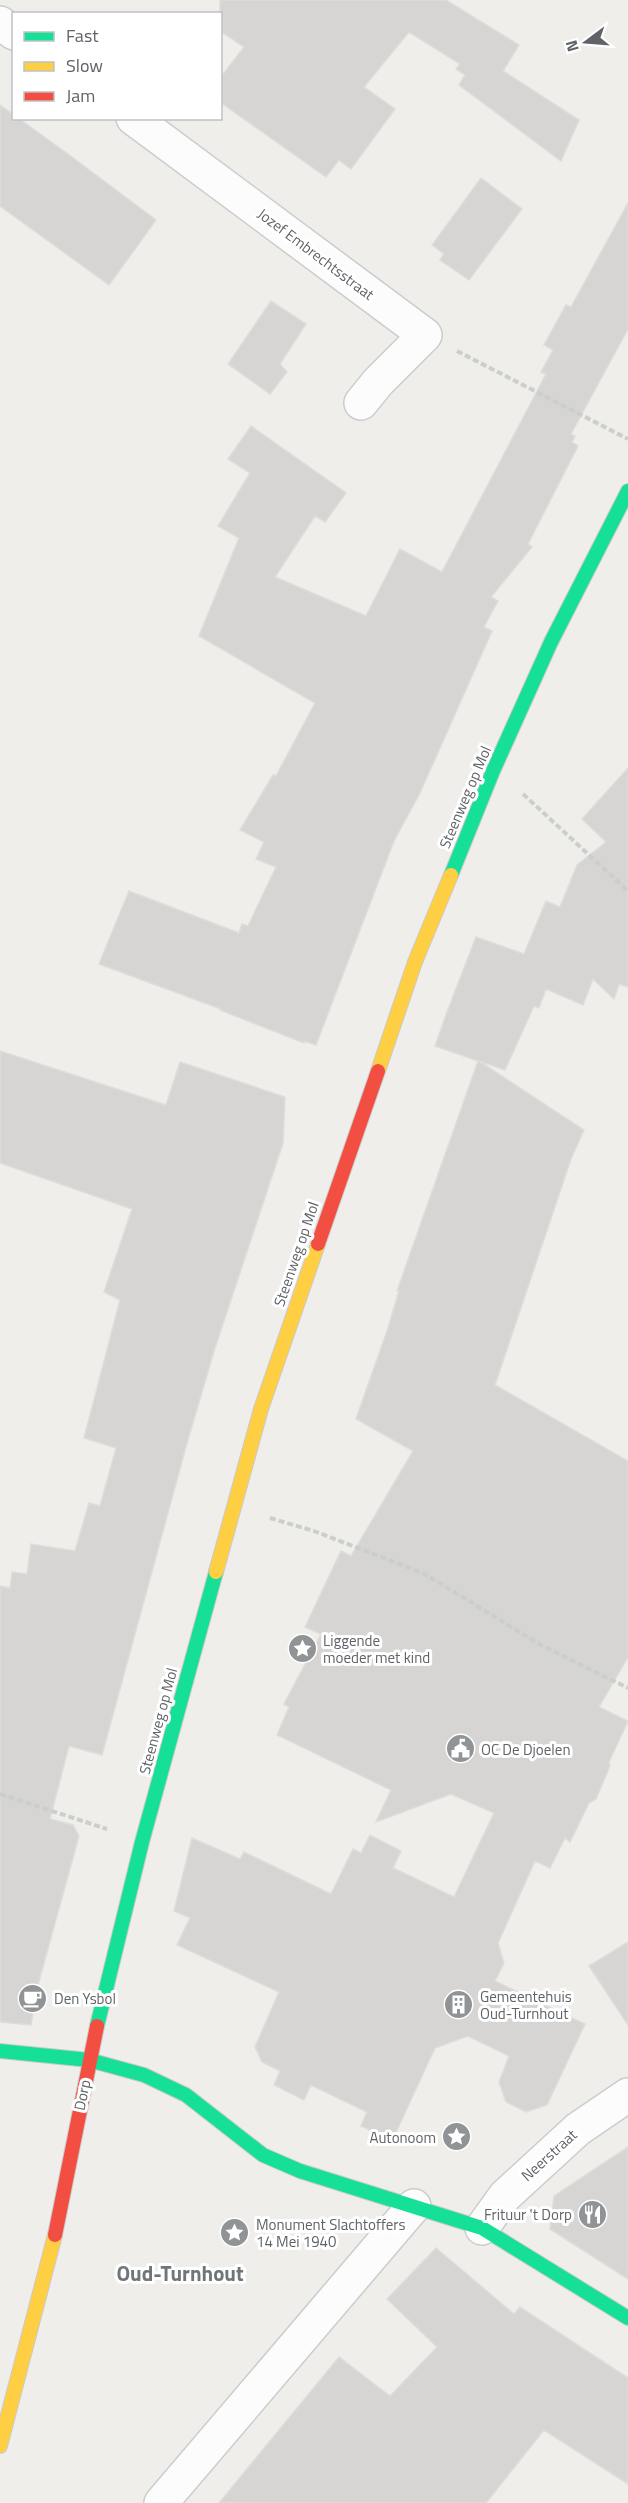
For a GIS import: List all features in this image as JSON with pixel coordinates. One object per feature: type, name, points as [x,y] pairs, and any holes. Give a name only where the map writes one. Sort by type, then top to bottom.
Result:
[{"type":"main road","name":"Steenweg op Mol","points":[[89,2060],[142,1842],[233,1508],[261,1409],[335,1190],[415,962],[493,771],[551,642],[628,491]]},
{"type":"main road","points":[[0,2051],[89,2060]]},
{"type":"main road","name":"Dorp","points":[[0,2446],[55,2236],[89,2060],[144,2075],[186,2095],[263,2155],[300,2170],[482,2228],[628,2318]]},
{"type":"street","name":"Jozef Embrechtsstraat","points":[[136,120],[425,334]]},
{"type":"street","points":[[362,403],[378,382],[425,334]]},
{"type":"street","name":"Neerstraat","points":[[482,2228],[505,2196],[561,2144],[578,2129],[628,2095]]},
{"type":"street","points":[[161,2503],[414,2206]]},
{"type":"path","points":[[425,334],[628,439]]},
{"type":"path","points":[[493,771],[514,786],[628,891]]},
{"type":"path","points":[[233,1508],[314,1531],[424,1574],[539,1644],[628,1688]]},
{"type":"path","points":[[0,1794],[142,1842]]},
{"type":"building","points":[[220,0],[446,0],[519,45],[503,71],[579,120],[561,161],[459,85],[465,75],[456,69],[460,64],[409,32],[364,87],[395,109],[351,169],[339,160],[326,177],[222,103],[222,75],[244,47],[222,32],[222,12],[220,12]]},
{"type":"building","points":[[0,105],[12,114],[12,120],[21,120],[156,220],[109,285],[0,206]]},
{"type":"building","points":[[481,178],[522,209],[469,280],[440,260],[444,254],[432,245]]},
{"type":"building","points":[[628,203],[628,329],[571,434],[575,436],[572,442],[578,446],[528,544],[532,547],[491,597],[498,601],[484,627],[492,631],[420,793],[394,841],[316,1045],[304,1041],[304,1043],[221,1009],[99,964],[129,891],[239,933],[242,924],[248,926],[276,867],[256,859],[264,842],[240,830],[273,775],[276,776],[315,703],[199,636],[239,538],[218,526],[250,473],[228,459],[251,426],[346,493],[325,522],[315,516],[275,577],[366,616],[400,549],[442,572],[546,374],[541,372],[553,350],[544,345],[566,305],[571,307]]},
{"type":"building","points":[[271,301],[306,324],[280,364],[287,372],[270,394],[228,364]]},
{"type":"building","points":[[628,768],[628,987],[619,984],[614,999],[593,979],[583,1005],[546,989],[539,1008],[534,1006],[505,1070],[479,1061],[584,1130],[571,1159],[495,1385],[628,1461],[628,1657],[599,1707],[628,1721],[609,1762],[610,1766],[596,1799],[589,1803],[570,1842],[565,1838],[550,1868],[535,1861],[498,1943],[504,1963],[495,1981],[585,2024],[547,2105],[526,2112],[506,2102],[499,2082],[509,2056],[468,2036],[435,2048],[392,2141],[361,2126],[367,2112],[311,2085],[304,2100],[274,2085],[280,2071],[262,2062],[255,2047],[279,1992],[177,1945],[190,1918],[174,1911],[192,1838],[240,1859],[244,1852],[331,1894],[353,1849],[361,1853],[370,1835],[401,1851],[393,1868],[454,1897],[494,1813],[451,1794],[376,1822],[391,1790],[277,1735],[289,1707],[284,1704],[321,1634],[305,1627],[341,1551],[351,1556],[413,1451],[356,1419],[388,1328],[399,1291],[397,1291],[478,1061],[435,1046],[447,1012],[476,937],[524,954],[546,901],[560,907],[577,865],[606,842],[582,819]]},
{"type":"building","points":[[0,1051],[166,1105],[180,1062],[285,1097],[283,1143],[215,1348],[102,1755],[69,1746],[50,1819],[73,1825],[79,1836],[38,1985],[31,2025],[0,2022],[0,1586],[10,1588],[12,1572],[27,1574],[31,1544],[75,1551],[89,1503],[100,1506],[116,1448],[84,1438],[120,1300],[104,1292],[132,1209],[0,1163]]},
{"type":"building","points":[[628,1942],[628,2025],[589,1966]]},
{"type":"building","points":[[628,2147],[628,2279],[550,2229],[554,2196]]},
{"type":"building","points":[[436,2248],[514,2314],[520,2307],[628,2378],[628,2484],[544,2430],[486,2503],[219,2503],[339,2357],[390,2396],[437,2347],[387,2299]]},
{"type":"traffic: fast","points":[[451,875],[493,771],[551,642],[628,491]]},
{"type":"traffic: fast","points":[[97,2026],[142,1842],[216,1572]]},
{"type":"traffic: fast","points":[[0,2051],[89,2060],[144,2075],[186,2095],[263,2155],[300,2171],[482,2228],[628,2318]]},
{"type":"traffic: slow","points":[[378,1071],[415,962],[451,875]]},
{"type":"traffic: slow","points":[[216,1572],[261,1409],[318,1244]]},
{"type":"traffic: slow","points":[[0,2446],[55,2235]]},
{"type":"traffic: jam","points":[[318,1244],[378,1071]]},
{"type":"traffic: jam","points":[[55,2235],[97,2026]]},
{"type":"place","name":"Liggende moeder met kind","points":[[302,1649]]},
{"type":"place","name":"OC De Djoelen","points":[[460,1749]]},
{"type":"place","name":"Den Ysbol","points":[[33,1998]]},
{"type":"place","name":"Gemeentehuis Oud-Turnhout","points":[[459,2005]]},
{"type":"place","name":"Autonoom","points":[[457,2137]]},
{"type":"place","name":"Frituur 't Dorp","points":[[593,2214]]},
{"type":"place","name":"Monument Slachtoffers 14 Mei 1940","points":[[235,2233]]},
{"type":"district","name":"Oud-Turnhout","points":[[180,2273]]}]
